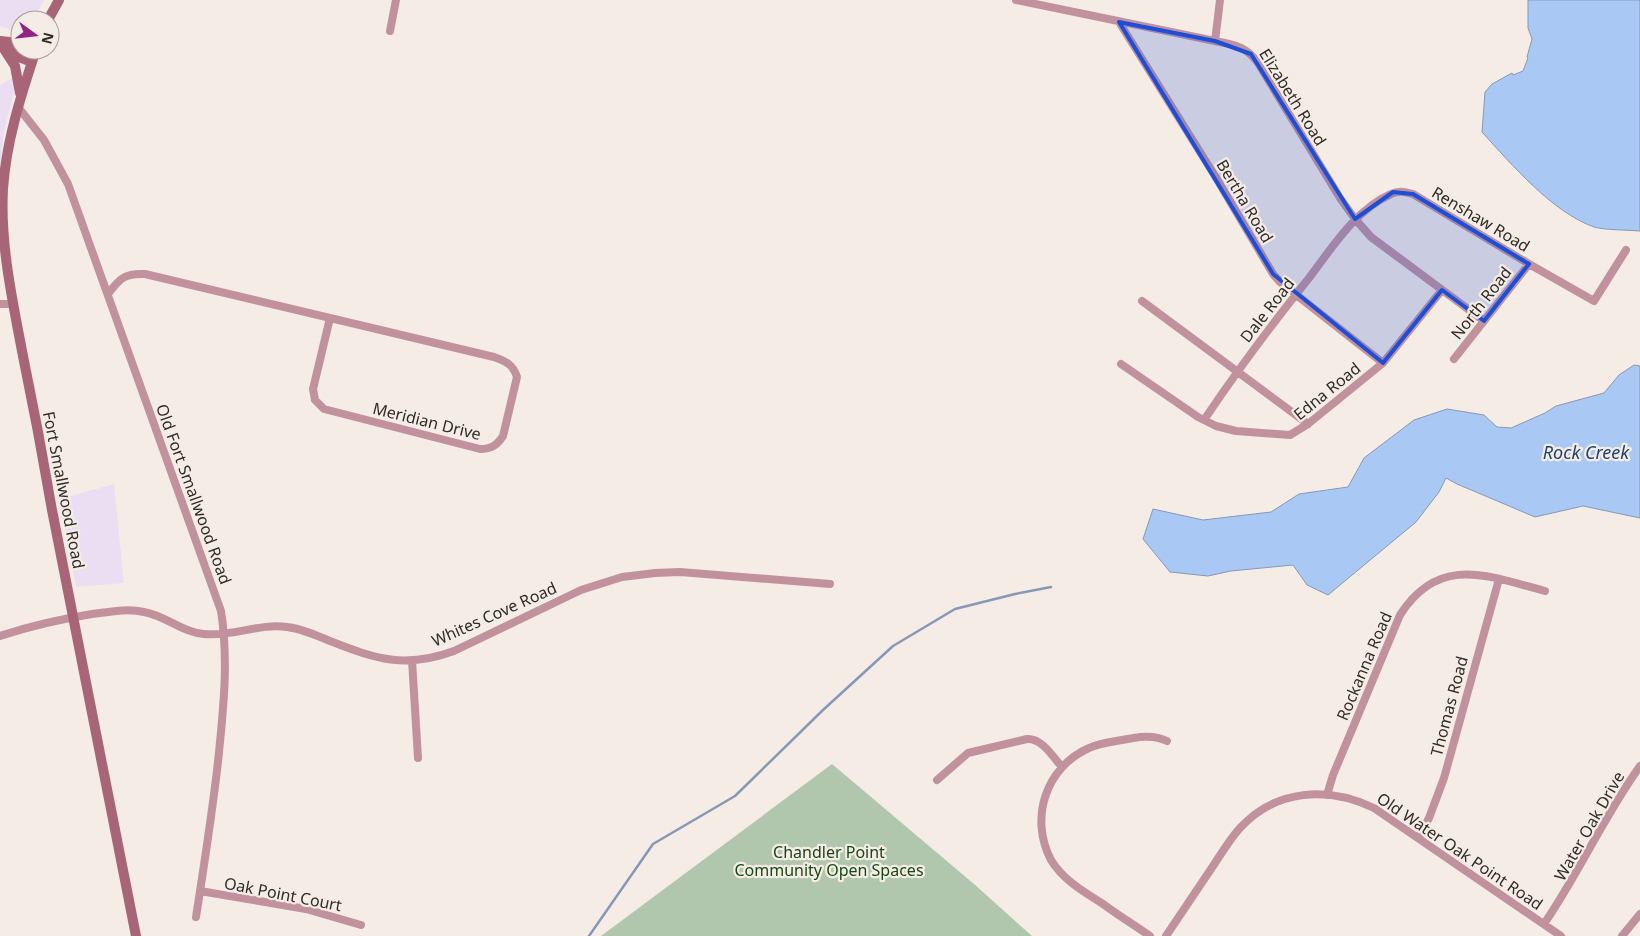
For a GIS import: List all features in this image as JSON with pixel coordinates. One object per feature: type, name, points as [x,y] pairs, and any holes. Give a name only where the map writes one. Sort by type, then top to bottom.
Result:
[{"type":"main road","points":[[1,44],[20,57],[32,62]]},
{"type":"main road","points":[[1,44],[15,66],[19,102]]},
{"type":"main road","name":"Fort Smallwood Road","points":[[32,62],[19,102],[6,165],[3,191],[4,238],[13,304],[136,936]]},
{"type":"street","points":[[390,31],[396,0]]},
{"type":"street","name":"Elizabeth Road","points":[[1016,0],[1215,41],[1245,49],[1251,54],[1355,219],[1371,236],[1484,321]]},
{"type":"street","points":[[1215,41],[1220,0]]},
{"type":"street","name":"Bertha Road","points":[[1119,22],[1215,176],[1273,274],[1383,363]]},
{"type":"street","name":"Old Fort Smallwood Road","points":[[19,102],[44,140],[68,184],[221,611],[225,634],[226,669],[223,717],[196,917]]},
{"type":"street","name":"Renshaw Road","points":[[1355,219],[1393,192],[1400,191],[1413,194],[1594,301],[1626,250]]},
{"type":"street","name":"Dale Road","points":[[1204,420],[1237,371],[1355,219]]},
{"type":"street","name":"North Road","points":[[1454,359],[1529,264]]},
{"type":"street","name":"Meridian Drive","points":[[108,294],[123,277],[133,273],[145,274],[494,357],[509,363],[515,369],[517,377],[503,436],[499,443],[487,449],[480,449],[324,409],[315,400],[313,389],[330,318]]},
{"type":"street","name":"Edna Road","points":[[1122,364],[1204,420],[1228,430],[1283,436],[1297,432],[1308,424],[1383,363],[1442,290]]},
{"type":"street","points":[[1142,301],[1308,424]]},
{"type":"street","points":[[0,304],[13,304]]},
{"type":"street","name":"Whites Cove Road","points":[[0,636],[25,628],[73,618],[114,611],[135,610],[154,614],[195,633],[213,635],[273,627],[287,627],[308,632],[366,655],[391,660],[412,660],[440,656],[454,651],[570,595],[594,585],[622,577],[680,572],[830,584]]},
{"type":"street","name":"Rockanna Road","points":[[1327,795],[1333,775],[1400,615],[1420,590],[1435,580],[1453,575],[1473,574],[1545,591]]},
{"type":"street","name":"Thomas Road","points":[[1418,838],[1429,818],[1444,778],[1499,579]]},
{"type":"street","points":[[412,660],[418,758]]},
{"type":"street","points":[[1150,936],[1077,888],[1059,871],[1052,861],[1043,839],[1041,812],[1049,786],[1062,766],[1081,752],[1099,744],[1147,736],[1167,741]]},
{"type":"street","points":[[937,780],[968,753],[1027,739],[1040,743],[1062,766]]},
{"type":"street","name":"Water Oak Drive","points":[[1544,924],[1574,878],[1611,808],[1640,766]]},
{"type":"street","name":"Old Water Oak Point Road","points":[[1166,936],[1232,838],[1251,818],[1272,805],[1294,796],[1327,795],[1354,800],[1374,808],[1562,936]]},
{"type":"street","name":"Oak Point Court","points":[[200,892],[306,909],[361,925]]},
{"type":"street","points":[[1622,936],[1640,914]]},
{"type":"highlighted area","points":[[1119,22],[1215,41],[1251,54],[1355,219],[1393,192],[1413,194],[1529,264],[1484,321],[1442,290],[1383,363],[1273,274]]},
{"type":"shaded area","points":[[0,0],[44,0],[39,10],[10,10],[10,30],[0,26]]},
{"type":"shaded area","points":[[14,77],[15,88],[4,132],[0,166],[0,85]]},
{"type":"shaded area","points":[[114,484],[124,583],[76,587],[60,499]]},
{"type":"green space","name":"Chandler Point Community Open Spaces","points":[[832,764],[974,884],[1032,936],[601,936]]},
{"type":"water","points":[[1528,0],[1640,0],[1640,231],[1594,227],[1578,220],[1548,199],[1506,159],[1482,132],[1485,92],[1492,84],[1512,73],[1513,75],[1523,71],[1528,58],[1532,39],[1528,28]]},
{"type":"water","name":"Rock Creek","points":[[1634,365],[1640,366],[1640,518],[1583,506],[1535,517],[1446,478],[1439,492],[1416,522],[1328,595],[1307,585],[1293,565],[1231,571],[1208,576],[1170,572],[1143,539],[1153,509],[1203,520],[1271,512],[1299,494],[1348,487],[1364,458],[1414,420],[1447,409],[1484,415],[1497,427],[1511,428],[1556,406],[1604,393],[1619,375]]},
{"type":"waterway","points":[[589,936],[653,844],[735,796],[823,710],[893,646],[955,609],[1051,587]]}]
